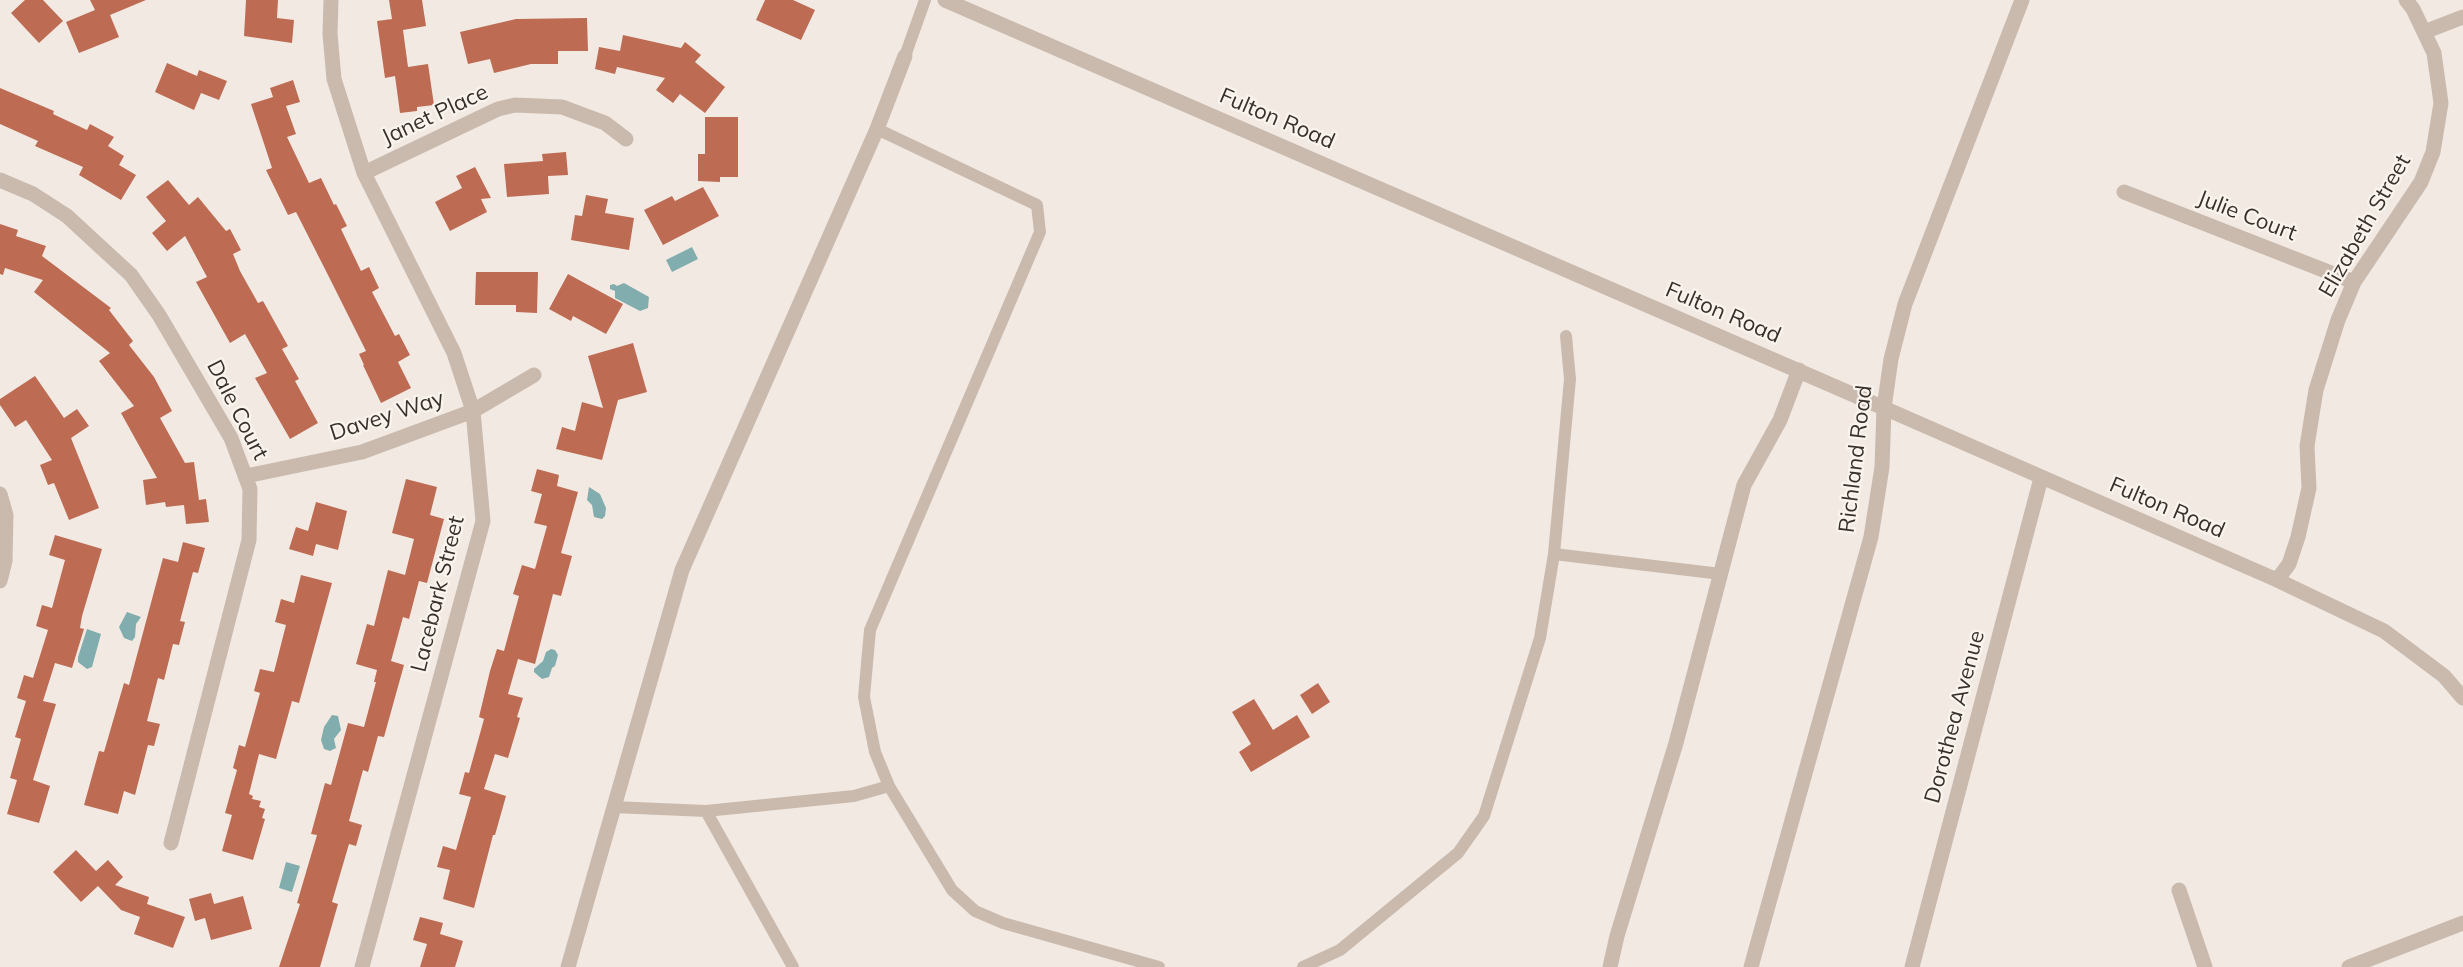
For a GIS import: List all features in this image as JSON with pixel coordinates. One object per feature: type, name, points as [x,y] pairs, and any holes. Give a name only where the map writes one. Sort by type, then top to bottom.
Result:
[{"type":"street","name":"Lacebark Street","points":[[331,0],[330,34],[334,79],[364,173],[454,353],[473,411],[483,520],[362,967]]},
{"type":"street","name":"Fulton Road","points":[[945,0],[2277,580],[2384,631],[2444,676],[2463,698]]},
{"type":"street","name":"Richland Road","points":[[1751,967],[1871,537],[1882,467],[1884,408],[1891,359],[1905,304],[2022,0]]},
{"type":"street","name":"Elizabeth Street","points":[[2277,580],[2289,564],[2298,537],[2308,488],[2307,446],[2316,390],[2338,320],[2354,282],[2421,182],[2433,152],[2440,103],[2433,53],[2413,9],[2406,0]]},
{"type":"street","points":[[2424,32],[2463,17]]},
{"type":"street","points":[[568,967],[682,570],[877,129],[905,56]]},
{"type":"street","name":"Janet Place","points":[[364,173],[498,109],[515,105],[562,107],[605,123],[626,139]]},
{"type":"street","name":"Dale Court","points":[[0,180],[33,194],[67,216],[131,275],[159,315],[231,438],[250,489],[249,540],[171,843]]},
{"type":"street","name":"Julie Court","points":[[2124,192],[2354,282]]},
{"type":"street","points":[[1610,967],[1617,936],[1676,743],[1744,485],[1780,420],[1799,370]]},
{"type":"street","name":"Davey Way","points":[[246,476],[362,452],[473,411],[534,375]]},
{"type":"street","name":"Dorothea Avenue","points":[[1912,967],[2041,478]]},
{"type":"street","points":[[0,494],[6,515],[5,561],[0,581]]},
{"type":"street","points":[[2179,890],[2205,967]]},
{"type":"street","points":[[2349,967],[2463,923]]},
{"type":"lane","points":[[905,56],[925,0]]},
{"type":"lane","points":[[877,129],[1037,205],[1040,232],[870,630],[864,697],[875,752],[889,786],[952,890],[975,910],[1003,923],[1144,965],[1159,967]]},
{"type":"lane","points":[[1303,967],[1340,950],[1458,853],[1484,816],[1540,638],[1554,554],[1570,379],[1566,336]]},
{"type":"lane","points":[[1554,554],[1721,574]]},
{"type":"lane","points":[[613,807],[706,811],[854,796],[889,786]]},
{"type":"lane","points":[[706,811],[793,967]]},
{"type":"water","points":[[692,247],[698,259],[672,272],[666,260]]},
{"type":"water","points":[[624,283],[649,297],[648,308],[640,311],[615,298],[615,291],[610,289],[610,285],[617,286]]},
{"type":"water","points":[[589,487],[600,494],[606,508],[602,519],[594,517],[592,505],[587,500]]},
{"type":"water","points":[[127,612],[141,617],[136,624],[135,637],[132,641],[124,638],[119,627]]},
{"type":"water","points":[[87,629],[101,634],[92,667],[87,669],[78,662],[78,657]]},
{"type":"water","points":[[551,649],[555,650],[558,655],[555,666],[549,677],[542,679],[534,672],[534,669],[543,661],[546,652]]},
{"type":"water","points":[[332,715],[338,716],[341,730],[334,739],[336,748],[330,751],[324,749],[321,740],[324,727]]},
{"type":"water","points":[[286,862],[300,866],[292,892],[279,888]]},
{"type":"building","points":[[25,0],[43,0],[63,21],[39,43],[11,13]]},
{"type":"building","points":[[90,0],[146,0],[110,15],[119,37],[79,53],[66,22],[95,10]]},
{"type":"building","points":[[246,0],[278,0],[277,18],[294,20],[292,43],[244,36]]},
{"type":"building","points":[[389,0],[422,0],[426,26],[403,30],[408,67],[428,64],[434,105],[417,107],[417,111],[400,113],[395,76],[385,78],[377,21],[392,19]]},
{"type":"building","points":[[765,0],[793,0],[815,10],[801,40],[756,20]]},
{"type":"building","points":[[587,18],[588,51],[558,51],[558,64],[531,64],[494,73],[490,59],[468,64],[460,32],[516,19]]},
{"type":"building","points":[[623,35],[681,48],[685,42],[701,55],[695,62],[725,87],[705,113],[680,94],[673,103],[656,90],[665,78],[617,67],[615,74],[595,69],[599,47],[620,51]]},
{"type":"building","points":[[167,63],[197,76],[199,70],[227,81],[219,100],[201,93],[194,110],[155,92]]},
{"type":"building","points":[[293,80],[300,102],[286,106],[296,134],[287,137],[309,183],[321,178],[334,205],[336,204],[347,226],[341,229],[361,271],[369,267],[379,288],[372,292],[395,336],[399,334],[410,355],[398,362],[411,388],[381,403],[359,354],[366,351],[296,212],[288,215],[266,170],[272,168],[251,104],[273,97],[270,88]]},
{"type":"building","points":[[0,88],[54,111],[53,114],[87,130],[90,124],[114,137],[108,146],[124,156],[119,165],[136,175],[121,200],[79,175],[83,167],[35,146],[38,141],[0,124]]},
{"type":"building","points":[[705,117],[738,117],[738,177],[720,177],[720,182],[698,181],[698,154],[705,154]]},
{"type":"building","points":[[566,152],[568,175],[548,176],[549,194],[507,197],[504,164],[543,161],[542,154]]},
{"type":"building","points":[[475,167],[491,198],[481,199],[487,212],[450,231],[435,202],[462,188],[456,176]]},
{"type":"building","points":[[168,180],[189,205],[198,197],[226,231],[230,229],[241,250],[233,254],[240,271],[258,303],[263,301],[288,346],[282,349],[299,379],[295,381],[318,423],[290,439],[255,378],[267,373],[245,334],[230,343],[196,282],[207,277],[185,236],[167,251],[152,233],[166,221],[146,197]]},
{"type":"building","points":[[703,187],[719,216],[663,245],[644,210],[672,196],[675,201]]},
{"type":"building","points":[[586,195],[608,199],[605,213],[634,218],[629,250],[571,240],[575,215],[582,216]]},
{"type":"building","points":[[0,224],[18,230],[16,236],[46,246],[42,256],[111,308],[109,310],[133,341],[129,345],[154,377],[172,411],[160,418],[185,463],[194,462],[199,500],[206,499],[209,522],[186,524],[184,505],[166,507],[165,502],[146,505],[143,480],[157,478],[121,413],[134,406],[99,361],[110,353],[34,292],[43,280],[5,268],[3,275],[0,274]]},
{"type":"building","points":[[476,272],[538,272],[537,313],[516,312],[516,305],[475,305]]},
{"type":"building","points":[[568,274],[623,304],[606,334],[573,316],[571,321],[549,309]]},
{"type":"building","points":[[633,343],[647,392],[618,400],[602,460],[556,449],[562,427],[575,431],[582,402],[603,408],[588,356]]},
{"type":"building","points":[[35,376],[64,418],[77,409],[89,426],[71,438],[99,508],[69,520],[54,483],[48,485],[40,465],[52,460],[26,420],[15,427],[0,405],[0,399]]},
{"type":"building","points":[[537,469],[559,475],[557,486],[578,492],[561,553],[572,556],[561,596],[553,594],[535,664],[518,659],[508,694],[523,698],[517,717],[520,718],[508,758],[495,754],[484,789],[506,796],[474,908],[443,899],[450,870],[437,867],[443,846],[456,850],[471,797],[459,794],[465,772],[469,773],[484,719],[479,717],[490,671],[497,649],[504,651],[519,596],[513,594],[522,565],[535,569],[547,526],[534,523],[542,494],[531,491]]},
{"type":"building","points":[[406,479],[437,487],[430,515],[444,519],[427,583],[419,581],[409,619],[403,617],[391,661],[404,665],[384,737],[378,736],[368,772],[363,770],[349,821],[362,825],[356,846],[349,844],[332,902],[338,904],[320,967],[279,967],[300,904],[297,903],[317,835],[311,834],[325,783],[331,785],[348,723],[364,727],[376,682],[374,682],[377,670],[356,664],[367,624],[374,626],[388,570],[405,575],[414,539],[392,533]]},
{"type":"building","points":[[316,502],[347,511],[338,550],[316,544],[313,556],[289,549],[296,527],[308,531]]},
{"type":"building","points":[[55,535],[102,549],[82,616],[80,628],[84,629],[72,668],[55,663],[43,701],[56,704],[33,780],[50,786],[39,823],[7,814],[17,780],[10,778],[21,739],[15,737],[26,701],[17,698],[24,675],[33,678],[48,630],[36,626],[42,605],[52,608],[65,560],[49,555]]},
{"type":"building","points":[[183,542],[205,548],[198,573],[193,572],[180,621],[185,622],[179,645],[173,644],[164,680],[158,678],[147,721],[160,724],[154,746],[148,745],[135,795],[124,791],[118,814],[84,805],[99,751],[104,752],[124,683],[129,685],[163,558],[178,562]]},
{"type":"building","points":[[301,575],[332,583],[299,703],[292,701],[276,759],[259,754],[249,794],[253,796],[252,799],[261,801],[259,807],[265,809],[262,818],[265,819],[253,860],[222,851],[232,815],[225,813],[237,770],[233,768],[239,745],[245,747],[260,693],[254,691],[260,669],[274,672],[286,625],[275,622],[281,599],[294,603]]},
{"type":"building","points":[[1318,683],[1330,702],[1312,714],[1300,695]]},
{"type":"building","points":[[1254,699],[1273,730],[1297,715],[1310,737],[1251,772],[1239,752],[1251,744],[1232,712]]},
{"type":"building","points":[[76,850],[96,871],[108,860],[123,877],[115,885],[149,897],[147,904],[185,917],[173,948],[134,934],[140,917],[121,910],[98,886],[81,902],[53,872]]},
{"type":"building","points":[[211,893],[214,904],[243,896],[252,929],[211,940],[205,918],[195,921],[189,899]]},
{"type":"building","points":[[420,917],[443,923],[440,934],[463,941],[455,967],[420,967],[427,944],[413,940]]}]
